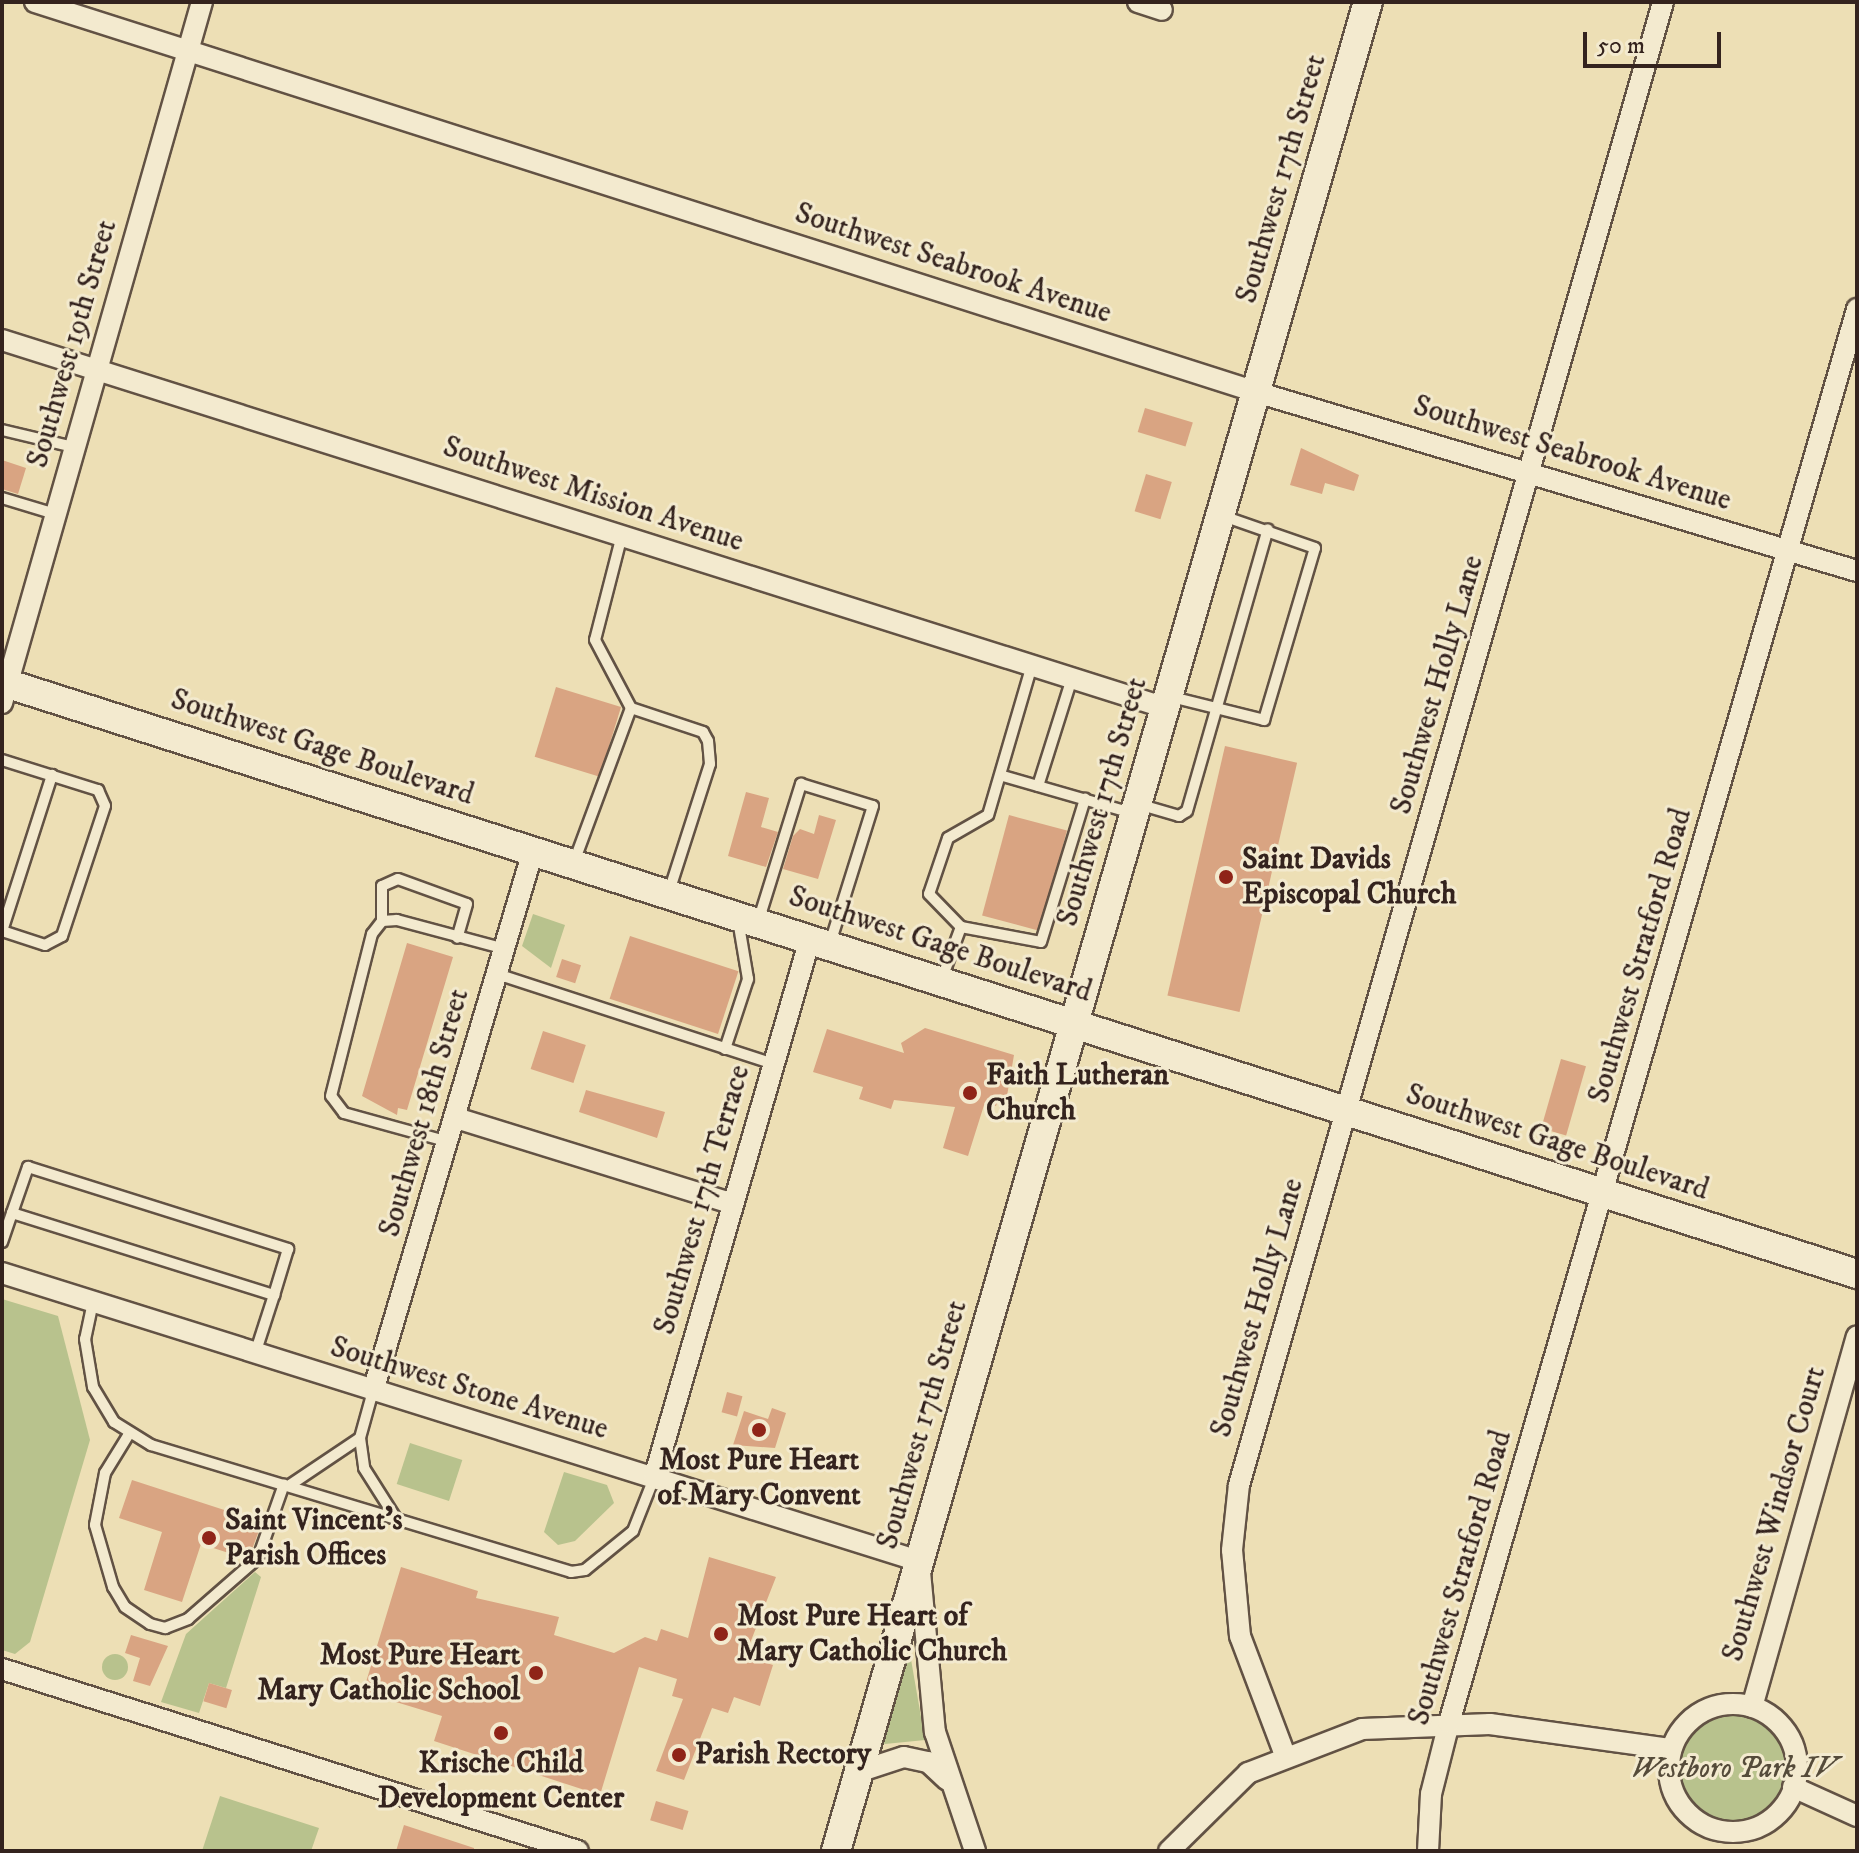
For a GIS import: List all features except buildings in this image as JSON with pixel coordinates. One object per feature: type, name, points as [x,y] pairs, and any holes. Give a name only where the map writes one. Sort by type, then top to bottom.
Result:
[{"type":"main road","name":"Southwest 17th Street","points":[[836,1851],[1368,2]]},
{"type":"main road","name":"Southwest Gage Boulevard","points":[[4,689],[533,851],[1857,1274]]},
{"type":"street","name":"Southwest Seabrook Avenue","points":[[35,2],[1256,392],[1857,571]]},
{"type":"street","name":"Southwest 19th Street","points":[[4,689],[202,2]]},
{"type":"street","points":[[1138,2],[1162,10]]},
{"type":"street","name":"Southwest Holly Lane","points":[[1285,1755],[1240,1636],[1235,1506],[1663,2]]},
{"type":"street","name":"Southwest Stratford Road","points":[[1428,1851],[1431,1794],[1449,1723],[1857,309]]},
{"type":"street","name":"Southwest Mission Avenue","points":[[2,340],[1072,678],[1167,702]]},
{"type":"street","name":"Southwest 18th Street","points":[[373,1391],[533,851]]},
{"type":"street","name":"Southwest 17th Terrace","points":[[654,1478],[774,1064],[820,942]]},
{"type":"street","points":[[456,1118],[733,1204]]},
{"type":"street","name":"Southwest Stone Avenue","points":[[2,1273],[919,1561]]},
{"type":"street","name":"Southwest Windsor Court","points":[[1752,1707],[1857,1337]]},
{"type":"street","points":[[919,1561],[929,1692],[947,1781],[975,1851]]},
{"type":"street","points":[[2,1669],[578,1851]]},
{"type":"street","points":[[1752,1707],[1792,1744],[1793,1787],[1768,1822],[1714,1829],[1676,1798],[1671,1749],[1680,1731],[1709,1708],[1752,1707]]},
{"type":"street","points":[[1169,1851],[1210,1803],[1285,1755],[1362,1729],[1449,1723],[1548,1728],[1671,1749]]},
{"type":"street","points":[[858,1772],[904,1757],[928,1762],[947,1781]]},
{"type":"street","points":[[1793,1787],[1857,1816]]},
{"type":"lane","points":[[2,430],[74,447]]},
{"type":"lane","points":[[2,498],[55,514]]},
{"type":"lane","points":[[1167,702],[1216,709],[1260,722],[1272,701],[1315,548],[1268,529],[1221,516]]},
{"type":"lane","points":[[1003,776],[1085,799],[1137,809],[1179,816],[1187,811],[1268,529]]},
{"type":"lane","points":[[622,535],[595,640],[631,708],[703,732],[708,741],[710,764],[668,894]]},
{"type":"lane","points":[[1032,665],[1003,776],[988,815],[948,838],[929,894],[961,927],[1029,944],[1046,937],[1085,799]]},
{"type":"lane","points":[[1038,786],[1072,678]]},
{"type":"lane","points":[[573,864],[631,708]]},
{"type":"lane","points":[[2,760],[52,775],[98,790],[105,806],[62,936],[45,945],[2,931],[52,775]]},
{"type":"lane","points":[[725,1049],[748,979],[748,920],[801,784],[873,806],[820,942]]},
{"type":"lane","points":[[449,1142],[344,1113],[331,1096],[372,934],[382,921],[382,886],[398,879],[467,904],[457,938]]},
{"type":"lane","points":[[382,921],[505,949]]},
{"type":"lane","points":[[941,981],[961,927]]},
{"type":"lane","points":[[497,974],[774,1064]]},
{"type":"lane","points":[[2,1242],[28,1167],[288,1249],[255,1354]]},
{"type":"lane","points":[[12,1213],[274,1295]]},
{"type":"lane","points":[[93,1302],[88,1371],[102,1405],[129,1434],[397,1520],[585,1570],[640,1521],[654,1478]]},
{"type":"lane","points":[[373,1391],[360,1438],[364,1468],[397,1520]]},
{"type":"lane","points":[[129,1434],[105,1473],[95,1525],[113,1587],[125,1607],[150,1624],[165,1628],[188,1619],[258,1558],[287,1485],[360,1438]]},
{"type":"green space","points":[[533,914],[565,925],[551,968],[522,946]]},
{"type":"green space","points":[[2,1299],[58,1316],[90,1440],[30,1642],[15,1654],[2,1650]]},
{"type":"green space","points":[[410,1443],[462,1460],[449,1501],[397,1484]]},
{"type":"green space","points":[[564,1472],[607,1485],[614,1503],[575,1541],[558,1545],[544,1532]]},
{"type":"green space","points":[[255,1572],[261,1577],[226,1688],[209,1683],[199,1713],[161,1702],[186,1634]]},
{"type":"green space","points":[[909,1648],[925,1740],[885,1744],[881,1741]]},
{"type":"green space","points":[[115,1654],[124,1658],[128,1667],[124,1676],[115,1680],[106,1676],[102,1667],[106,1658]]},
{"type":"green space","name":"Westboro Park IV","points":[[1734,1714],[1755,1718],[1772,1730],[1784,1747],[1788,1768],[1784,1789],[1772,1806],[1755,1818],[1734,1822],[1713,1818],[1696,1806],[1684,1789],[1680,1768],[1684,1747],[1696,1730],[1713,1718]]},
{"type":"green space","points":[[220,1796],[319,1828],[311,1851],[202,1851]]},
{"type":"place","name":"Saint Davids Episcopal Church","points":[[1226,877]]},
{"type":"place","name":"Faith Lutheran Church","points":[[970,1093]]},
{"type":"place","name":"Most Pure Heart of Mary Convent","points":[[759,1430]]},
{"type":"place","name":"Saint Vincent's Parish Offices","points":[[209,1538]]},
{"type":"place","name":"Most Pure Heart of Mary Catholic Church","points":[[721,1634]]},
{"type":"place","name":"Most Pure Heart Mary Catholic School","points":[[536,1673]]},
{"type":"place","name":"Krische Child Development Center","points":[[501,1733]]},
{"type":"place","name":"Parish Rectory","points":[[679,1755]]}]
